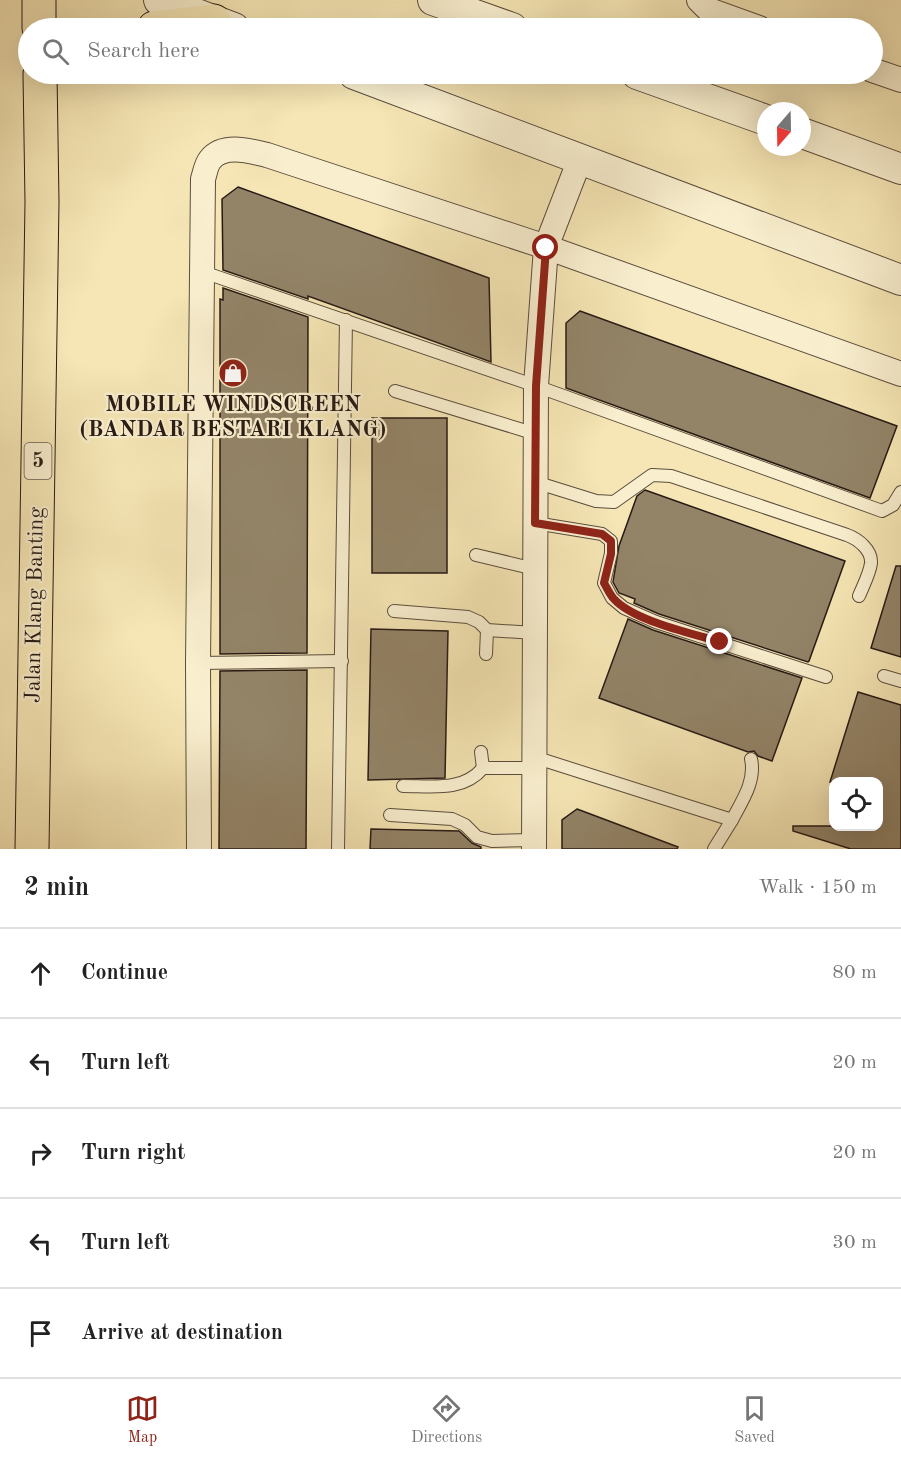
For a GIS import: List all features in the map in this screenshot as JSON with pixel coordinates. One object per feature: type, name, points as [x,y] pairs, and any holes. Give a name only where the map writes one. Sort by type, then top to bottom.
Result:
[{"type":"highway","points":[[39,0],[39,18]]},
{"type":"highway","name":"Jalan Klang Banting","points":[[32,849],[41,214],[46,84]]},
{"type":"street","points":[[159,0],[206,18]]},
{"type":"street","points":[[433,0],[484,18]]},
{"type":"street","points":[[699,0],[709,10],[731,18]]},
{"type":"street","points":[[883,74],[901,80]]},
{"type":"street","points":[[381,84],[901,280]]},
{"type":"street","points":[[665,84],[757,117]]},
{"type":"street","points":[[811,136],[901,169]]},
{"type":"street","points":[[199,849],[198,663],[203,179],[210,159],[226,150],[245,150],[267,155],[546,248],[901,374]]},
{"type":"street","points":[[534,845],[536,386],[546,248],[580,159]]},
{"type":"lane","points":[[202,272],[536,386],[882,511],[893,505],[901,492]]},
{"type":"lane","points":[[338,849],[346,320]]},
{"type":"lane","points":[[395,391],[536,434]]},
{"type":"lane","points":[[535,482],[596,501],[614,502],[652,475],[671,476],[847,534],[858,539],[867,551],[871,562],[859,596]]},
{"type":"lane","points":[[535,523],[602,534],[611,541],[611,554],[604,583],[612,598],[624,608],[656,622],[826,677]]},
{"type":"lane","points":[[476,555],[535,569]]},
{"type":"lane","points":[[394,611],[468,617],[479,622],[487,630],[535,633]]},
{"type":"lane","points":[[486,654],[487,630]]},
{"type":"lane","points":[[198,663],[342,661]]},
{"type":"lane","points":[[884,676],[901,681]]},
{"type":"lane","points":[[481,752],[483,768]]},
{"type":"lane","points":[[714,849],[749,787],[754,770],[751,759]]},
{"type":"lane","points":[[403,786],[464,784],[483,768],[534,762],[732,820]]},
{"type":"lane","points":[[390,815],[452,819],[465,825],[477,837],[492,841],[534,845]]},
{"type":"building","points":[[238,187],[489,278],[491,362],[308,296],[308,299],[223,270],[222,199]]},
{"type":"building","points":[[223,288],[308,317],[307,653],[220,654],[220,299],[223,300]]},
{"type":"building","points":[[580,311],[897,426],[870,498],[566,388],[566,323]]},
{"type":"building","points":[[372,418],[447,418],[447,573],[372,573]]},
{"type":"building","points":[[645,490],[845,561],[808,662],[659,614],[634,603],[635,599],[619,593],[613,582],[619,546],[637,496]]},
{"type":"building","points":[[896,566],[901,566],[901,657],[871,648]]},
{"type":"building","points":[[628,619],[653,630],[802,678],[772,761],[758,756],[754,751],[748,752],[599,698]]},
{"type":"building","points":[[371,629],[448,631],[445,778],[368,780]]},
{"type":"building","points":[[307,670],[306,849],[219,849],[220,671]]},
{"type":"building","points":[[858,692],[901,705],[901,849],[851,849],[793,831],[793,826],[829,826],[829,831],[883,831],[883,777],[832,777]]},
{"type":"building","points":[[577,809],[678,847],[677,849],[562,849],[562,820]]},
{"type":"building","points":[[371,829],[459,831],[481,849],[370,849]]},
{"type":"place","name":"MOBILE WINDSCREEN (BANDAR BESTARI KLANG)","points":[[233,373]]},
{"type":"route","points":[[546,248],[536,386],[535,523],[602,534],[611,541],[611,554],[604,583],[612,598],[624,608],[656,622],[720,642]]}]
